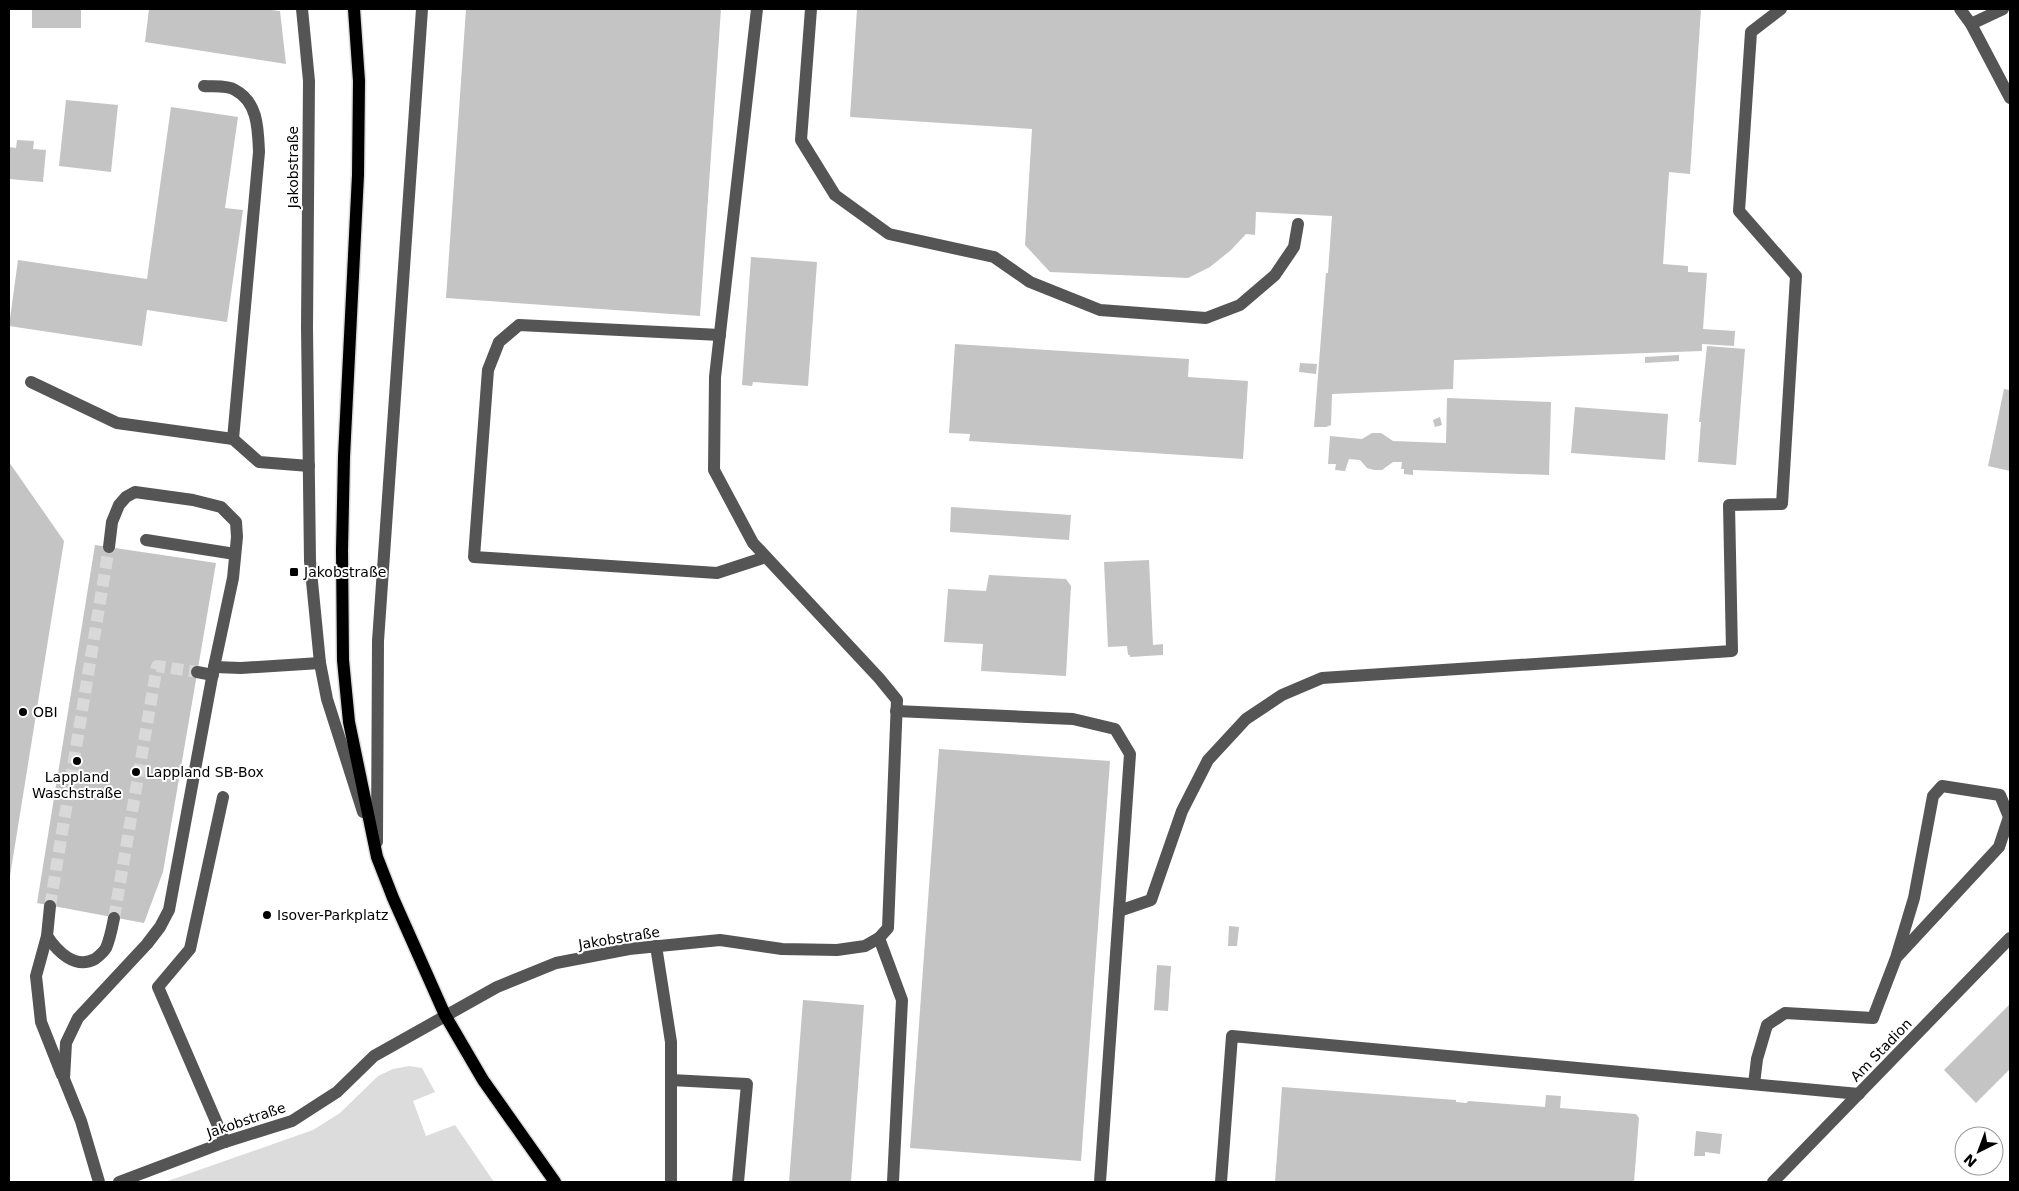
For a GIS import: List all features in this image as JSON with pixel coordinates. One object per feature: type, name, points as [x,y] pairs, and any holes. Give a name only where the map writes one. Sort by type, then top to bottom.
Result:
[{"type":"main road","points":[[354,9],[359,81],[358,175],[344,456],[343,660],[349,722],[377,857]]},
{"type":"main road","name":"Jakobstraße","points":[[377,857],[393,898],[445,1015],[483,1080],[555,1182]]},
{"type":"street","name":"Jakobstraße","points":[[302,9],[309,81],[307,327],[310,561],[320,663],[328,700],[377,857]]},
{"type":"street","name":"Jakobstraße","points":[[377,857],[378,641],[422,9]]},
{"type":"street","points":[[757,9],[715,377],[714,470],[753,543],[879,678],[897,700],[888,928],[879,938],[902,1000],[893,1182]]},
{"type":"street","points":[[811,9],[801,140],[835,195],[889,234],[994,258],[1030,282],[1100,310],[1206,318],[1240,305],[1274,275],[1294,247],[1298,224]]},
{"type":"street","points":[[1118,912],[1151,900],[1182,811],[1208,760],[1246,719],[1282,695],[1314,681],[1322,678],[1732,652],[1729,505],[1782,504],[1796,276],[1739,211],[1752,32],[1781,9]]},
{"type":"street","points":[[1960,9],[1971,24],[2010,98]]},
{"type":"street","points":[[1971,24],[2003,9]]},
{"type":"street","points":[[204,86],[234,89],[249,101],[258,124],[259,152],[233,439]]},
{"type":"street","points":[[720,335],[519,325],[499,342],[488,370],[474,557],[717,573],[766,557]]},
{"type":"street","points":[[31,382],[117,423],[233,439],[258,462],[308,466]]},
{"type":"street","points":[[64,1080],[66,1044],[78,1018],[147,944],[160,927],[169,910],[213,671],[233,578],[238,537],[236,522],[221,507],[193,500],[135,492],[126,497],[119,505],[112,522],[108,547]]},
{"type":"street","points":[[146,540],[235,554]]},
{"type":"street","points":[[197,672],[320,663]]},
{"type":"street","points":[[896,712],[1073,719],[1115,729],[1130,754],[1100,1182]]},
{"type":"street","points":[[1754,1084],[1767,1024],[1785,1012],[1872,1018],[1896,958],[1914,898],[1933,796],[1942,786],[2000,795],[2009,818],[1999,847],[1896,958]]},
{"type":"street","points":[[223,797],[190,949],[158,987],[225,1142]]},
{"type":"street","points":[[50,906],[47,936],[36,976],[41,1022],[81,1121],[99,1182]]},
{"type":"street","points":[[47,936],[55,948],[66,957],[78,962],[93,960],[106,948],[114,918]]},
{"type":"street","name":"Jakobstraße","points":[[119,1182],[225,1142],[292,1121],[337,1092],[374,1056],[497,987],[556,963],[629,949],[720,940],[782,949],[837,950],[865,946],[879,938]]},
{"type":"street","name":"Am Stadion","points":[[1773,1182],[2010,938]]},
{"type":"street","points":[[656,946],[671,1042],[671,1182]]},
{"type":"street","points":[[1221,1182],[1232,1036],[1859,1094]]},
{"type":"street","points":[[671,1080],[747,1084],[738,1182]]},
{"type":"shaded area","points":[[409,1066],[422,1068],[435,1092],[413,1101],[426,1136],[455,1125],[494,1182],[165,1182],[313,1130],[340,1113],[378,1076],[393,1069]]},
{"type":"building","points":[[32,9],[81,9],[81,28],[32,28]]},
{"type":"building","points":[[149,9],[262,9],[280,11],[286,64],[145,42]]},
{"type":"building","points":[[466,9],[721,9],[700,316],[446,298]]},
{"type":"building","points":[[857,9],[1701,9],[1690,174],[1669,172],[1663,264],[1688,266],[1688,272],[1707,273],[1703,329],[1735,331],[1734,346],[1702,344],[1702,351],[1454,360],[1453,389],[1332,394],[1331,425],[1314,427],[1332,216],[1256,212],[1255,235],[1246,234],[1231,250],[1210,267],[1188,278],[1050,272],[1025,245],[1032,129],[850,117]]},
{"type":"building","points":[[66,100],[118,105],[111,172],[59,166]]},
{"type":"building","points":[[171,107],[238,117],[225,208],[243,210],[227,322],[147,310],[142,346],[9,326],[18,260],[147,279]]},
{"type":"building","points":[[17,140],[34,141],[33,149],[46,150],[43,182],[9,179],[9,147],[16,148]]},
{"type":"building","points":[[751,257],[817,262],[808,386],[753,382],[752,386],[742,385]]},
{"type":"building","points":[[955,344],[1189,359],[1188,377],[1248,381],[1243,459],[969,441],[970,434],[949,433]]},
{"type":"building","points":[[1707,346],[1745,349],[1736,465],[1698,462],[1701,422],[1699,422]]},
{"type":"building","points":[[1679,355],[1679,361],[1645,363],[1645,357]]},
{"type":"building","points":[[1300,363],[1317,364],[1316,374],[1299,372]]},
{"type":"building","points":[[2004,389],[2010,390],[2010,471],[1988,466]]},
{"type":"building","points":[[1447,398],[1551,402],[1549,475],[1413,470],[1413,475],[1404,474],[1404,469],[1401,469],[1402,462],[1393,462],[1382,470],[1374,470],[1367,468],[1360,460],[1349,459],[1345,471],[1335,470],[1336,464],[1328,464],[1330,436],[1362,439],[1372,433],[1381,433],[1393,441],[1446,443]]},
{"type":"building","points":[[1575,407],[1668,414],[1665,460],[1571,453]]},
{"type":"building","points":[[1440,417],[1442,425],[1435,427],[1433,420]]},
{"type":"building","name":"OBI","points":[[9,462],[64,541],[10,876],[9,876]]},
{"type":"building","points":[[951,507],[1071,515],[1069,540],[950,532]]},
{"type":"building","name":"Lappland SB-Box","points":[[95,545],[216,563],[163,872],[144,923],[37,903]]},
{"type":"building","points":[[1149,560],[1153,645],[1163,644],[1163,655],[1130,657],[1127,646],[1108,647],[1104,562]]},
{"type":"building","points":[[989,575],[1066,579],[1071,586],[1066,676],[981,671],[983,644],[944,642],[948,589],[986,591]]},
{"type":"building","points":[[939,749],[1110,761],[1081,1161],[910,1148]]},
{"type":"building","points":[[1229,926],[1239,927],[1237,946],[1228,946]]},
{"type":"building","points":[[1157,965],[1171,966],[1168,1011],[1154,1010]]},
{"type":"building","points":[[803,1000],[864,1005],[851,1182],[789,1182]]},
{"type":"building","points":[[2010,1004],[2010,1069],[1976,1103],[1944,1070]]},
{"type":"building","points":[[1282,1087],[1456,1100],[1456,1102],[1466,1103],[1469,1101],[1545,1107],[1546,1095],[1561,1096],[1560,1108],[1636,1114],[1639,1118],[1634,1182],[1275,1182]]},
{"type":"building","points":[[1696,1131],[1722,1134],[1720,1154],[1705,1152],[1705,1156],[1694,1156]]},
{"type":"tunnel","points":[[50,906],[109,547]]},
{"type":"tunnel","points":[[114,918],[157,666],[197,672]]},
{"type":"place","name":"Jakobstraße","points":[[294,572]]},
{"type":"place","name":"OBI","points":[[23,712]]},
{"type":"place","name":"Lappland Waschstraße","points":[[77,761]]},
{"type":"place","name":"Lappland SB-Box","points":[[136,772]]},
{"type":"place","name":"Isover-Parkplatz","points":[[267,915]]}]
